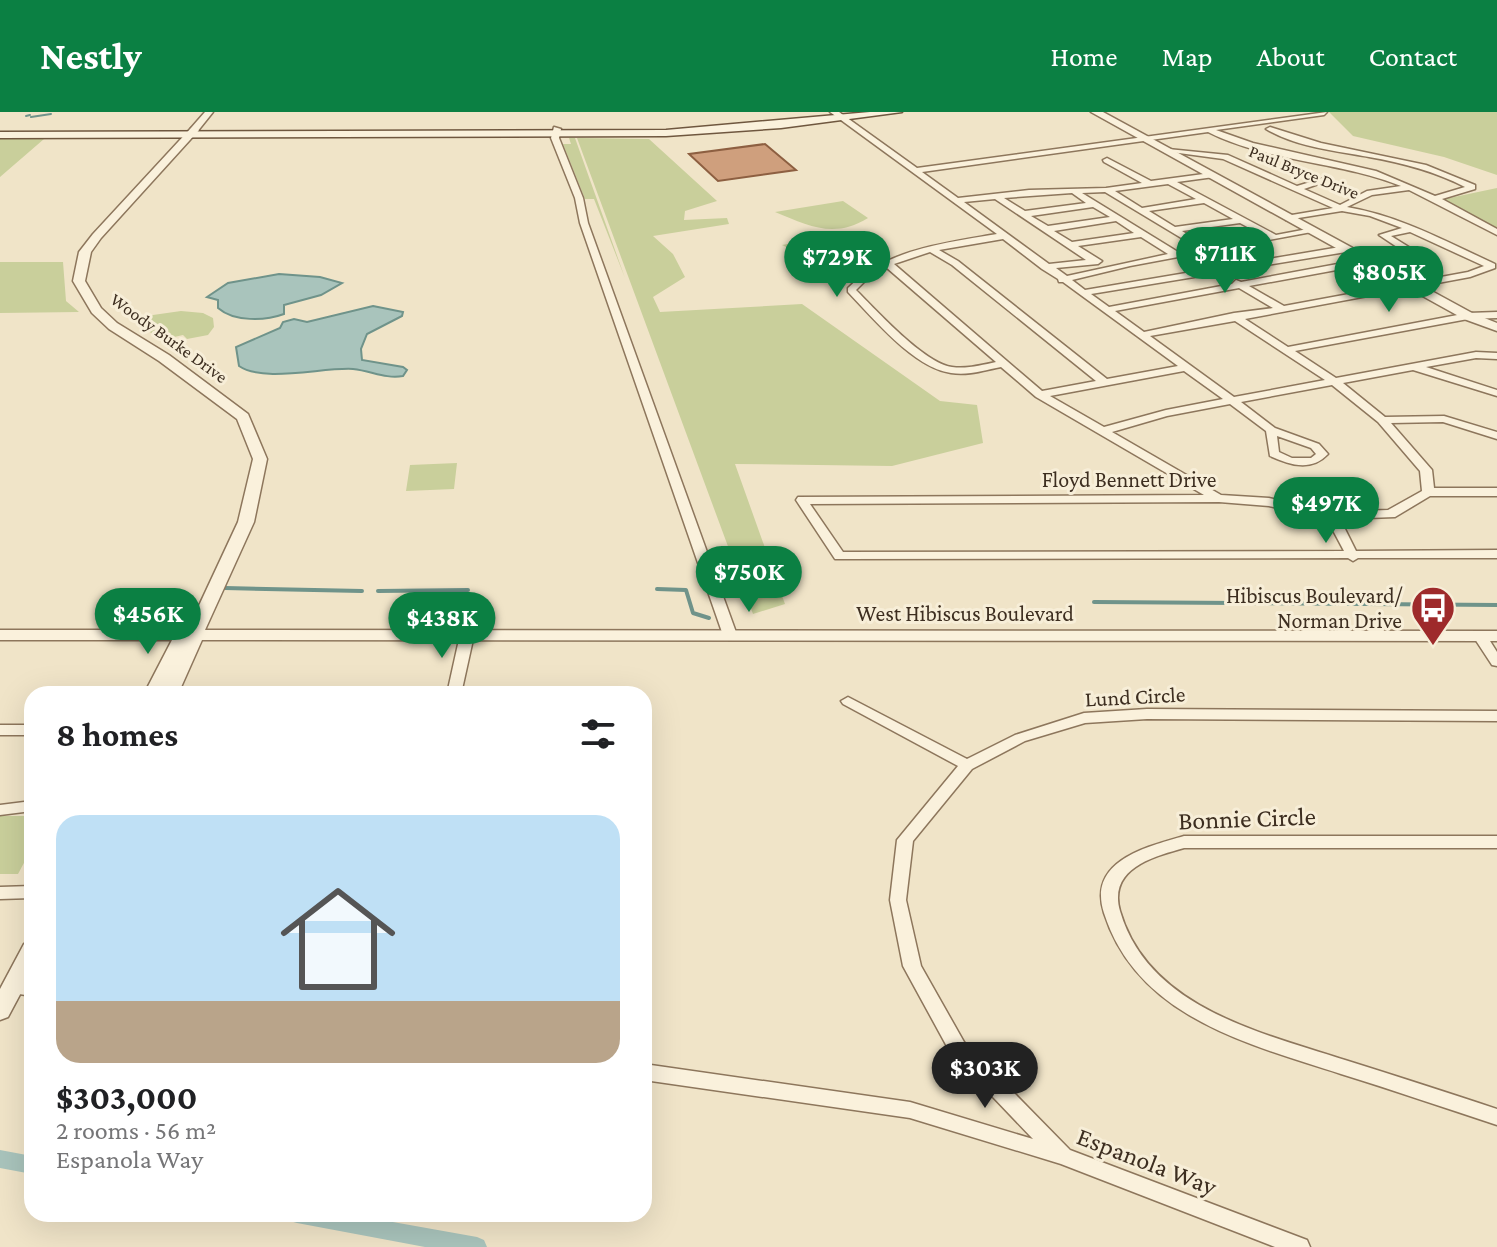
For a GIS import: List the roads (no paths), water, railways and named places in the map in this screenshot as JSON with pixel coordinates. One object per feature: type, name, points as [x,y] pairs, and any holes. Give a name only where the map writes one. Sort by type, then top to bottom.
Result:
[{"type":"main road","points":[[0,133],[698,131],[859,112]]},
{"type":"main road","points":[[838,115],[897,112]]},
{"type":"street","points":[[192,132],[209,112]]},
{"type":"street","points":[[1096,112],[1468,316],[1497,327]]},
{"type":"street","points":[[915,171],[1249,125],[1269,126],[1323,113]]},
{"type":"street","points":[[838,115],[1271,430],[1315,446],[1322,454],[1314,461],[1290,461],[1274,454],[1271,430]]},
{"type":"street","points":[[1269,126],[1307,143],[1399,160],[1472,187],[1434,199]]},
{"type":"street","points":[[556,131],[730,635]]},
{"type":"street","points":[[1210,131],[1257,149],[1372,173],[1434,199],[1497,232]]},
{"type":"street","name":"Woody Burke Drive","points":[[189,638],[246,522],[260,459],[243,417],[164,358],[113,326],[96,310],[79,281],[81,266],[91,244],[192,132]]},
{"type":"street","name":"Paul Bryce Drive","points":[[1168,151],[1225,157],[1342,209],[1372,214],[1474,258]]},
{"type":"street","points":[[1107,160],[1150,184]]},
{"type":"street","points":[[956,201],[1106,190],[1211,175]]},
{"type":"street","points":[[1297,189],[1324,179]]},
{"type":"street","points":[[1171,181],[1273,237]]},
{"type":"street","points":[[1289,218],[1342,209],[1345,204],[1370,193],[1408,188]]},
{"type":"street","points":[[1106,190],[1205,249]]},
{"type":"street","points":[[1075,192],[1175,254]]},
{"type":"street","points":[[996,196],[1093,260]]},
{"type":"street","points":[[1142,210],[1206,200]]},
{"type":"street","points":[[1025,214],[1093,204]]},
{"type":"street","points":[[1162,223],[1227,213]]},
{"type":"street","points":[[1047,229],[1115,219]]},
{"type":"street","points":[[1173,230],[1240,220]]},
{"type":"street","points":[[1106,310],[1239,284],[1417,256],[1383,235],[1411,229]]},
{"type":"street","points":[[1062,280],[1175,254],[1313,231]]},
{"type":"street","points":[[1070,245],[1142,234]]},
{"type":"street","points":[[1001,364],[971,370],[944,369],[901,338],[851,290],[860,278],[931,249],[1004,236]]},
{"type":"street","points":[[931,249],[955,263],[1105,383]]},
{"type":"street","points":[[1081,293],[1346,249]]},
{"type":"street","points":[[1189,252],[1215,271],[1281,308]]},
{"type":"street","points":[[1474,258],[1497,255]]},
{"type":"street","points":[[1142,335],[1470,274],[1492,266],[1474,258]]},
{"type":"street","points":[[1045,267],[1093,260],[1130,263]]},
{"type":"street","points":[[889,265],[1040,395],[1072,416],[1106,430],[1219,498]]},
{"type":"street","points":[[1286,350],[1468,316],[1497,315]]},
{"type":"street","points":[[1234,316],[1335,382],[1382,420],[1426,470],[1428,492],[1497,492]]},
{"type":"street","points":[[1106,430],[1166,413],[1476,355],[1497,356]]},
{"type":"street","points":[[1040,395],[1187,367]]},
{"type":"street","points":[[1414,367],[1497,393]]},
{"type":"street","points":[[1382,420],[1444,419],[1497,436]]},
{"type":"street","name":"Floyd Bennett Drive","points":[[1353,557],[839,556],[802,500],[1219,498],[1269,502],[1332,516],[1391,514],[1428,492]]},
{"type":"street","points":[[1332,516],[1353,557],[1406,552],[1497,554]]},
{"type":"street","name":"West Hibiscus Boulevard","points":[[0,635],[189,638],[467,635],[1488,636]]},
{"type":"street","points":[[456,686],[467,635]]},
{"type":"street","points":[[1488,636],[1497,662]]},
{"type":"street","points":[[158,686],[189,638]]},
{"type":"street","points":[[172,686],[189,638]]},
{"type":"street","points":[[848,701],[967,765]]},
{"type":"street","name":"Lund Circle","points":[[1063,1156],[957,1047],[912,966],[898,900],[905,840],[967,765],[1020,738],[1084,718],[1147,714],[1497,716]]},
{"type":"street","points":[[0,730],[24,730]]},
{"type":"street","points":[[0,810],[24,807]]},
{"type":"street","name":"Bonnie Circle","points":[[1497,842],[1184,842],[1144,853],[1118,871],[1107,899],[1120,937],[1146,974],[1199,1013],[1257,1039],[1497,1117]]},
{"type":"street","points":[[0,893],[24,892]]},
{"type":"street","points":[[0,1011],[22,988]]},
{"type":"street","name":"Espanola Way","points":[[652,1073],[910,1110],[1063,1156],[1300,1247]]},
{"type":"water","points":[[279,274],[320,277],[342,283],[321,295],[284,305],[284,314],[268,318],[232,316],[218,308],[218,300],[207,297],[228,283]]},
{"type":"water","points":[[373,306],[403,312],[402,316],[367,334],[361,349],[362,360],[403,367],[407,370],[403,376],[384,376],[353,369],[278,374],[250,371],[239,366],[236,347],[280,328],[283,322],[294,319],[307,322]]},
{"type":"waterway","points":[[31,117],[51,114]]},
{"type":"waterway","points":[[26,116],[30,115]]},
{"type":"waterway","points":[[225,588],[362,591]]},
{"type":"waterway","points":[[657,589],[686,590],[693,613],[709,618]]},
{"type":"waterway","points":[[378,591],[468,590]]},
{"type":"waterway","points":[[1094,602],[1497,605]]},
{"type":"waterway","points":[[0,1159],[24,1164]]},
{"type":"waterway","points":[[341,1222],[477,1247]]},
{"type":"place","name":"Hibiscus Boulevard/ Norman Drive","points":[[1433,647]]}]
